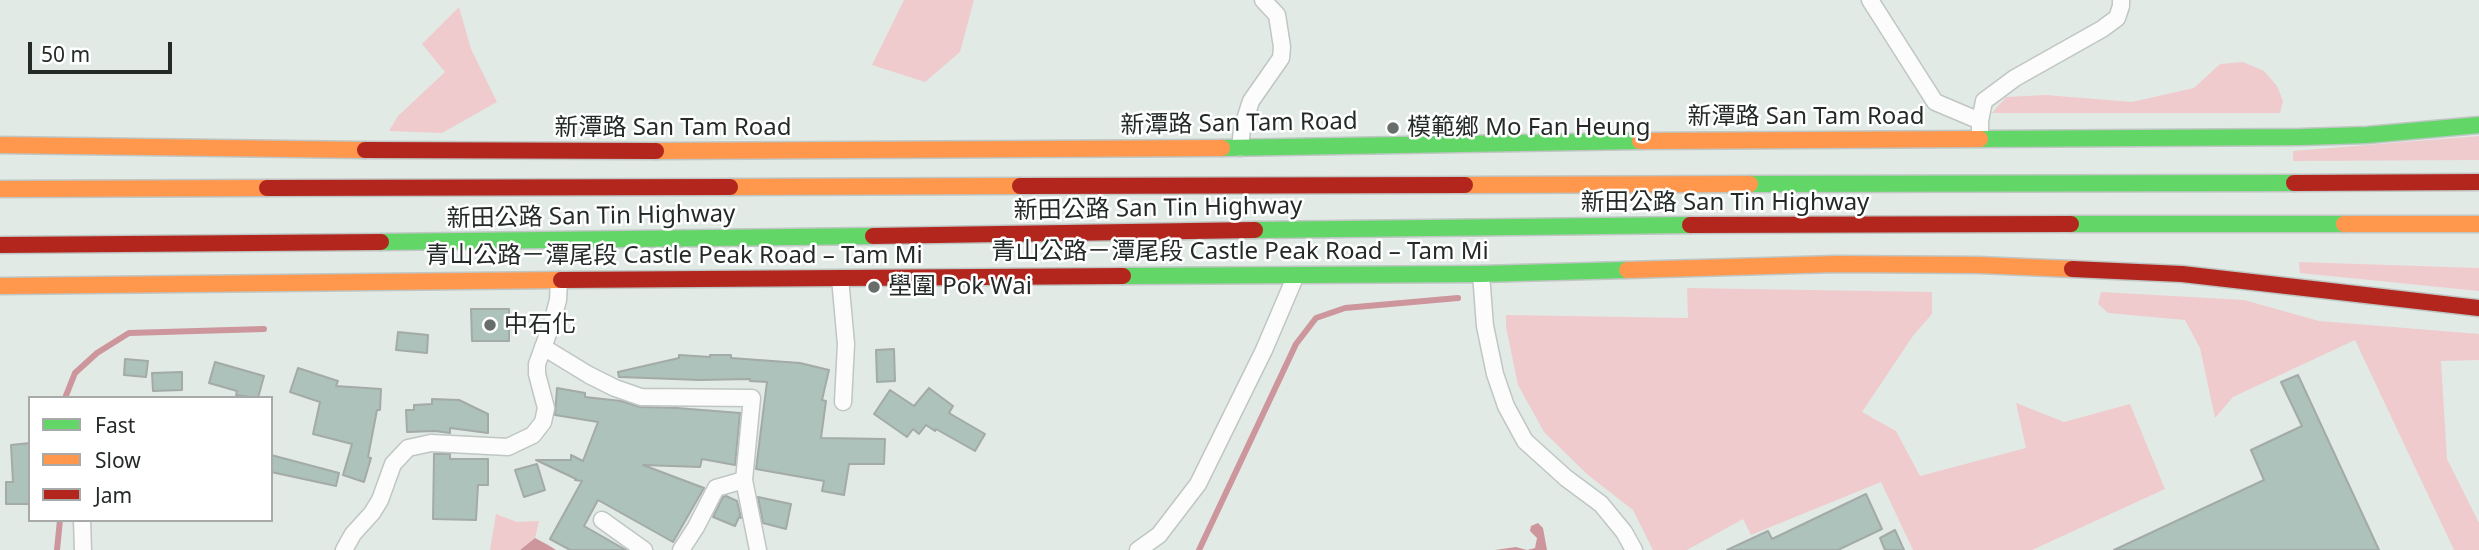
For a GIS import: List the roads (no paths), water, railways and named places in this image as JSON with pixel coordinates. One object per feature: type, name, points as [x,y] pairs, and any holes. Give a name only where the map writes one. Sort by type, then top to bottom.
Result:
[{"type":"main road","name":"新潭路 San Tam Road","points":[[0,145],[536,152],[1240,148],[2334,136],[2479,125]]},
{"type":"main road","name":"新田公路 San Tin Highway","points":[[0,189],[2479,181]]},
{"type":"main road","name":"新田公路 San Tin Highway","points":[[0,245],[664,239],[1554,225],[2479,224]]},
{"type":"main road","name":"青山公路－潭尾段 Castle Peak Road – Tam Mi","points":[[0,286],[1481,274],[1836,264],[2132,271],[2229,278],[2479,308]]},
{"type":"street","points":[[1240,148],[1242,129],[1251,101],[1281,58],[1277,15],[1263,0]]},
{"type":"street","points":[[1870,0],[1935,102],[1980,121]]},
{"type":"street","points":[[1980,138],[1984,101],[2015,78],[2117,18],[2122,6],[2120,0]]},
{"type":"street","points":[[1481,274],[1485,326],[1495,374],[1506,406],[1525,441],[1566,478],[1601,504],[1624,532],[1634,550]]},
{"type":"street","points":[[1138,550],[1160,535],[1198,484],[1265,350],[1296,275]]},
{"type":"street","points":[[839,278],[846,344],[843,402]]},
{"type":"street","points":[[345,550],[353,534],[380,500],[393,464],[408,448],[431,443],[508,447],[533,435],[543,422],[546,408],[537,374],[537,363],[555,312],[559,280]]},
{"type":"street","points":[[543,347],[589,375],[641,397],[752,398],[744,480],[758,550]]},
{"type":"street","points":[[681,550],[716,488],[744,480]]},
{"type":"street","points":[[602,520],[643,550]]},
{"type":"street","points":[[82,522],[83,550]]},
{"type":"waterway","points":[[1199,550],[1296,344],[1316,318],[1345,308],[1458,298]]},
{"type":"waterway","points":[[66,396],[75,373],[97,353],[129,333],[264,329]]},
{"type":"waterway","points":[[57,550],[60,522]]},
{"type":"place","name":"模範鄉 Mo Fan Heung","points":[[1393,128]]},
{"type":"place","name":"壆圍 Pok Wai","points":[[874,287]]},
{"type":"place","name":"中石化","points":[[490,325]]}]
